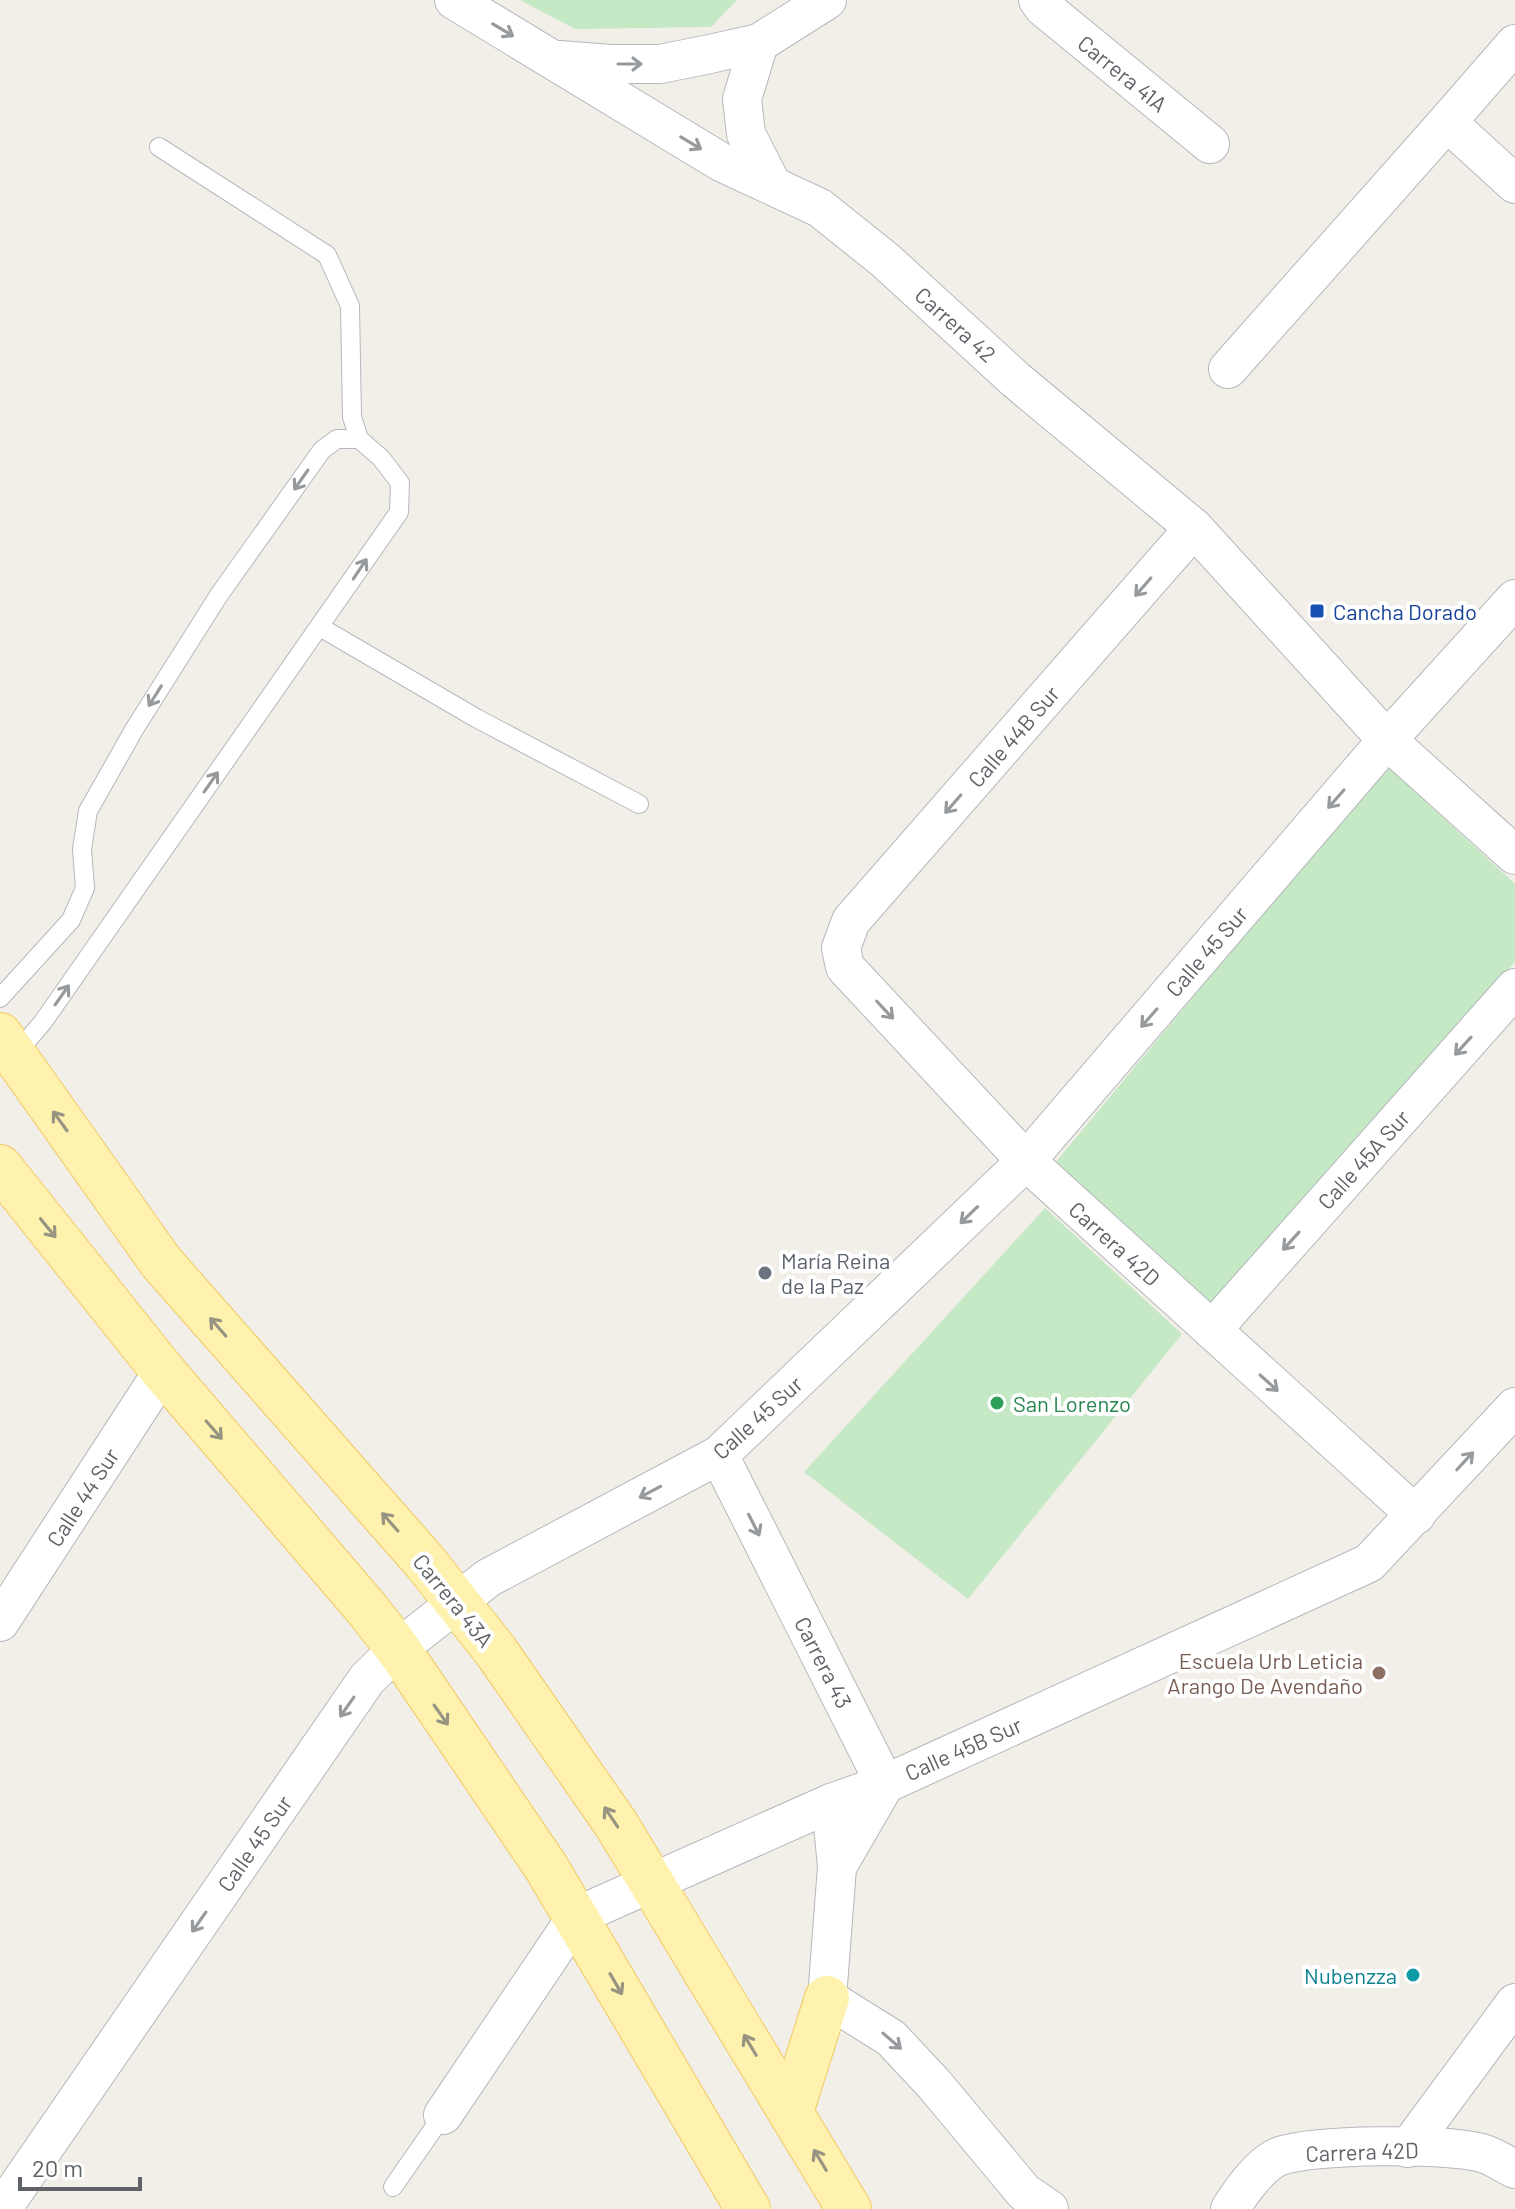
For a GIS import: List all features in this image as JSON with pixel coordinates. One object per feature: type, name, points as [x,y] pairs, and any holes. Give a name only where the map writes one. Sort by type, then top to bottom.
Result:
[{"type":"main road","name":"Carrera 43A","points":[[7,1046],[161,1262],[458,1603],[495,1650],[608,1811],[849,2209]]},
{"type":"main road","points":[[0,1167],[163,1371],[398,1649],[577,1916],[748,2209]]},
{"type":"main road","points":[[791,2112],[827,1998]]},
{"type":"street","name":"Carrera 42","points":[[454,0],[721,162],[820,208],[885,260],[1016,380],[1194,528],[1387,740],[1514,854]]},
{"type":"street","points":[[552,59],[660,64],[759,43],[827,0]]},
{"type":"street","name":"Carrera 41A","points":[[1038,0],[1210,144]]},
{"type":"street","points":[[759,43],[742,99],[746,134],[772,185]]},
{"type":"street","points":[[1228,369],[1515,44]]},
{"type":"street","points":[[1447,122],[1515,184]]},
{"type":"street","name":"Calle 44B Sur","points":[[841,948],[851,921],[1194,528]]},
{"type":"street","name":"Calle 45 Sur","points":[[2,2209],[367,1679],[398,1649],[488,1578],[719,1455],[1026,1161],[1387,740],[1515,599]]},
{"type":"street","name":"Carrera 42D","points":[[841,948],[845,967],[1026,1161],[1416,1515]]},
{"type":"street","name":"Calle 45A Sur","points":[[1212,1330],[1515,988]]},
{"type":"street","name":"Calle 44 Sur","points":[[0,1622],[163,1371]]},
{"type":"street","name":"Calle 45B Sur","points":[[577,1916],[831,1803],[885,1784],[1369,1563],[1515,1407]]},
{"type":"street","name":"Carrera 43","points":[[719,1455],[885,1784]]},
{"type":"street","points":[[837,1867],[885,1784]]},
{"type":"street","points":[[831,1803],[837,1867],[827,1998],[891,2038],[934,2084],[1024,2192],[1049,2209]]},
{"type":"street","points":[[443,2115],[577,1916]]},
{"type":"street","points":[[1408,2148],[1515,2003]]},
{"type":"street","name":"Carrera 42D","points":[[1230,2209],[1245,2186],[1277,2157],[1323,2149],[1451,2148],[1484,2154],[1515,2169]]},
{"type":"lane","points":[[7,1046],[43,1022],[399,512],[400,483],[381,458],[359,439],[352,417],[350,306],[327,255],[159,147]]},
{"type":"lane","points":[[0,998],[71,920],[85,888],[82,849],[88,811],[135,728],[219,595],[322,450],[337,439],[359,439]]},
{"type":"lane","points":[[320,627],[476,718],[639,804]]},
{"type":"lane","points":[[393,2187],[443,2115]]},
{"type":"green space","points":[[520,0],[737,0],[711,27],[575,29]]},
{"type":"green space","points":[[1386,765],[1515,884],[1515,962],[1211,1302],[1055,1163]]},
{"type":"green space","name":"San Lorenzo","points":[[1045,1208],[1182,1334],[968,1599],[804,1472]]},
{"type":"place","name":"Cancha Dorado","points":[[1317,611]]},
{"type":"place","name":"María Reina de la Paz","points":[[765,1273]]},
{"type":"place","name":"San Lorenzo","points":[[997,1403]]},
{"type":"place","name":"Escuela Urb Leticia Arango De Avendaño","points":[[1379,1673]]},
{"type":"place","name":"Nubenzza","points":[[1413,1975]]}]
